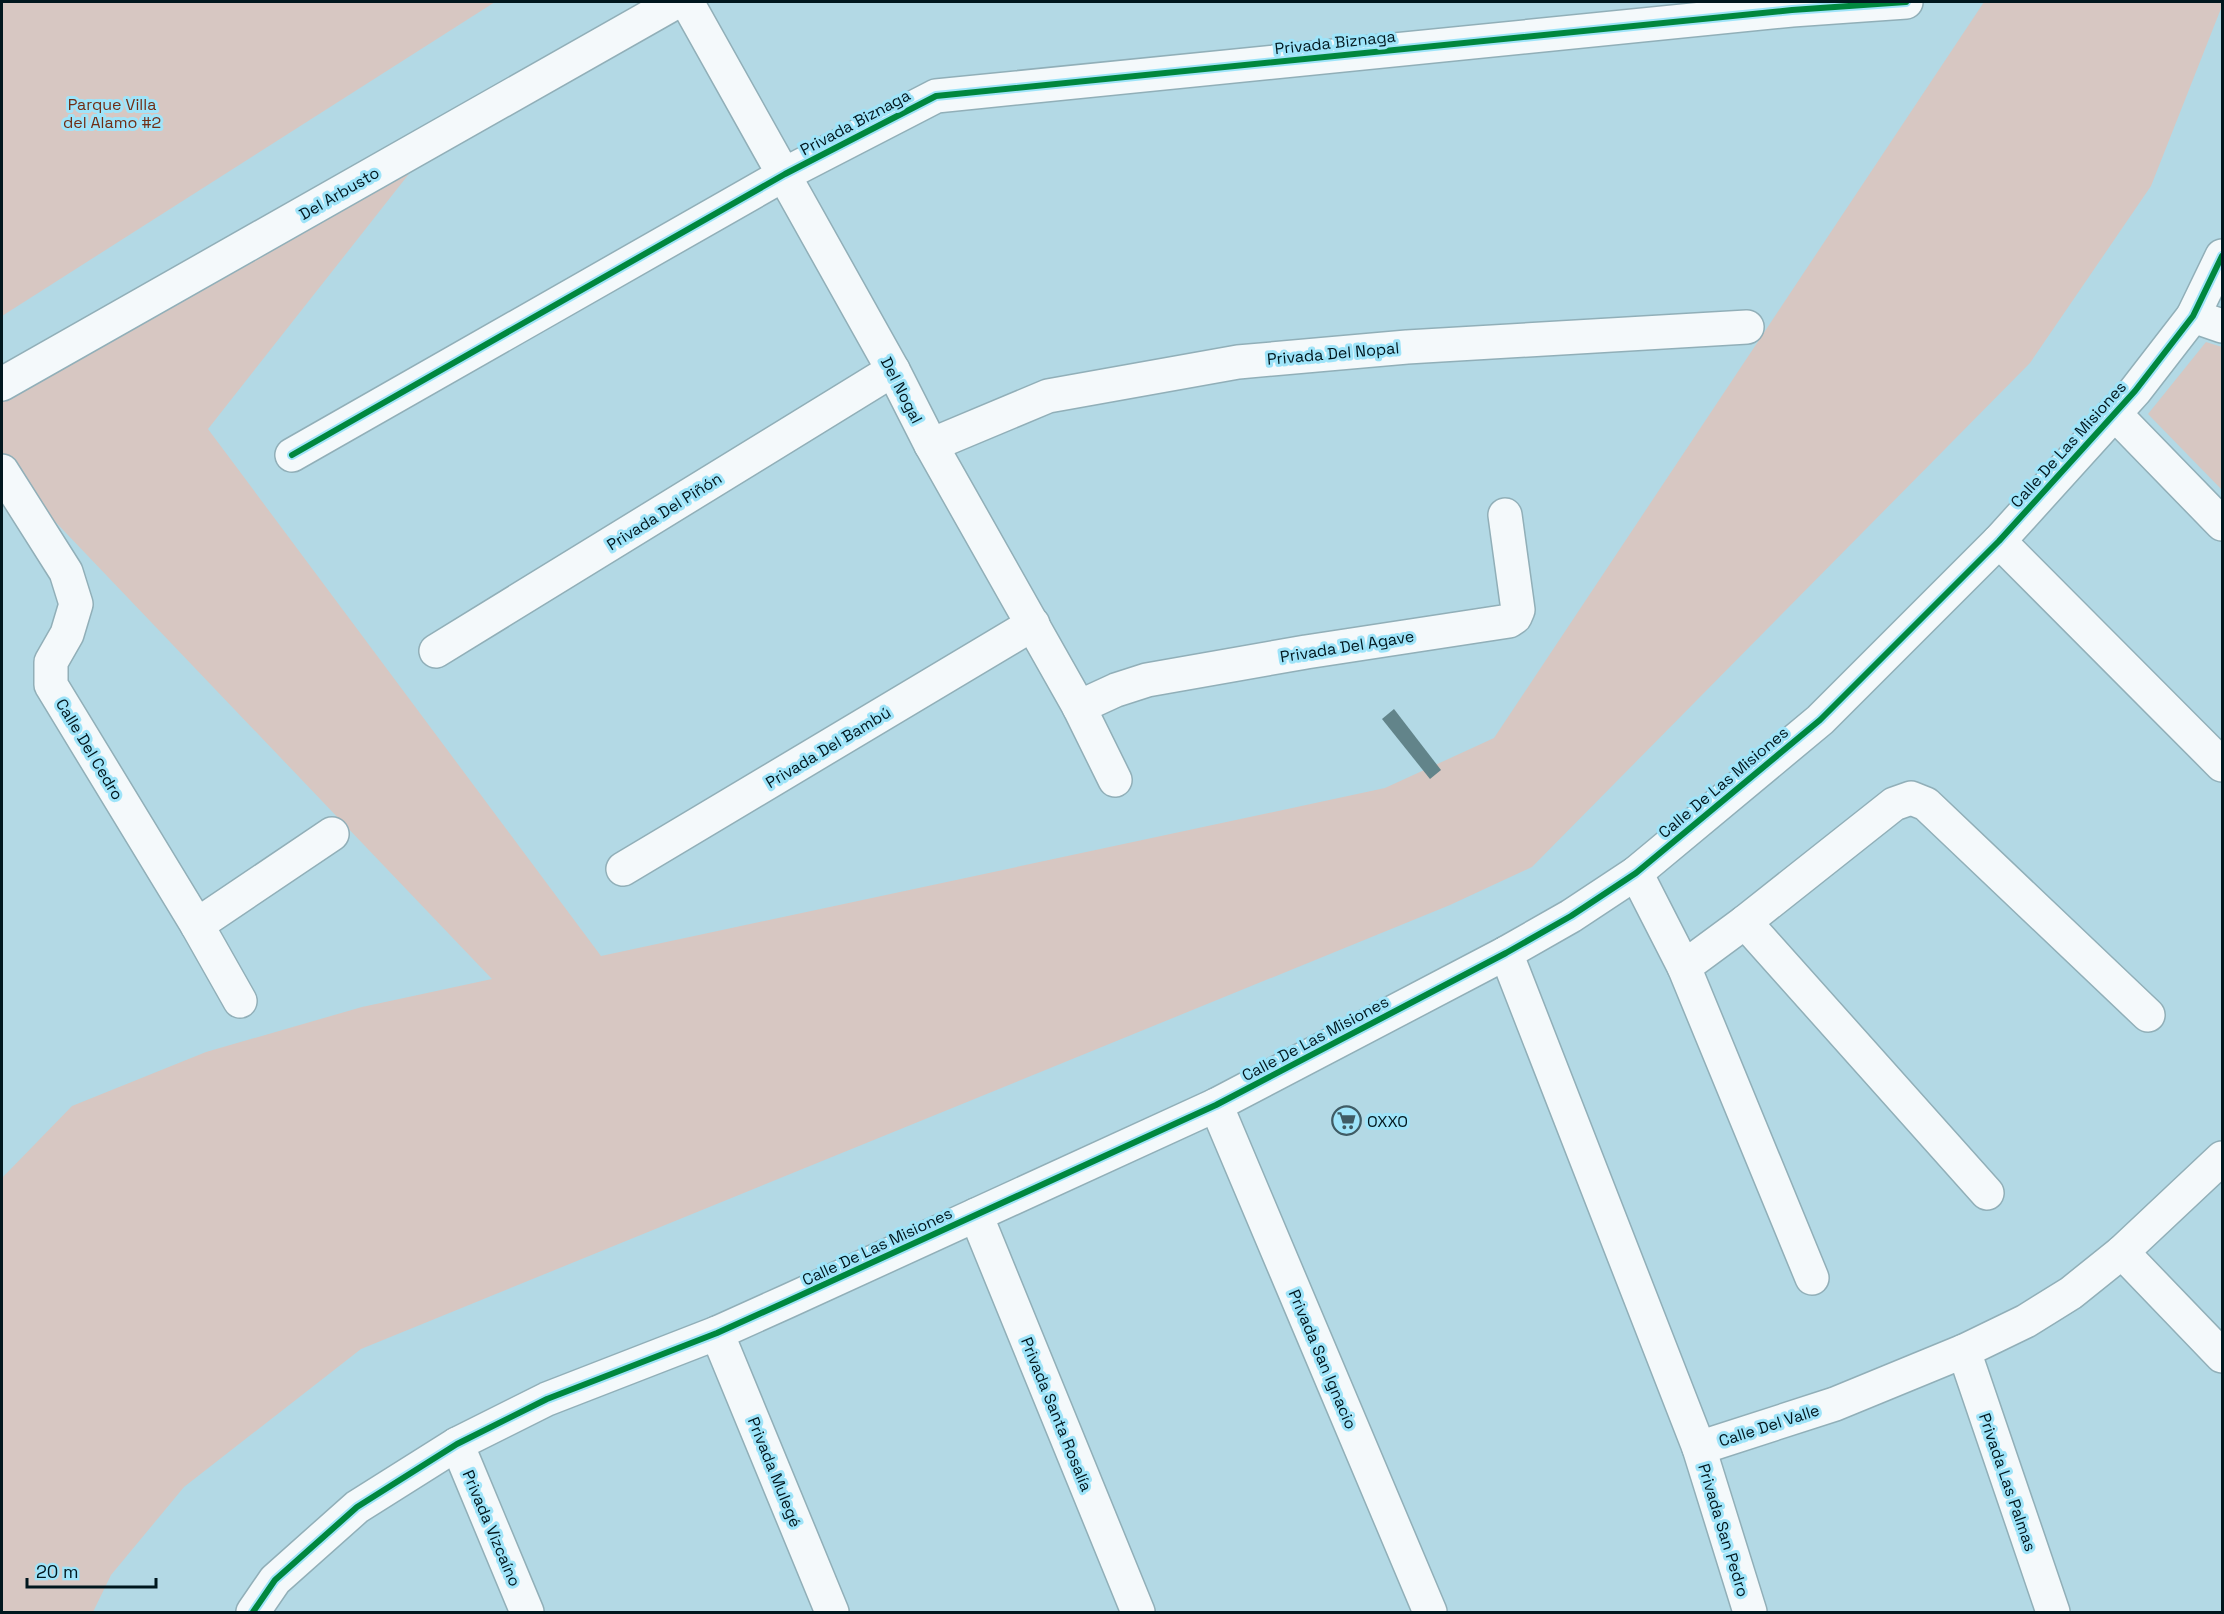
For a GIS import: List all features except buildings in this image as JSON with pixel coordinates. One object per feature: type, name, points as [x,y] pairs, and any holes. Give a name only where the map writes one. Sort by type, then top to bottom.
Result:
[{"type":"street","name":"Del Arbusto","points":[[2,384],[676,2]]},
{"type":"street","name":"Del Nogal","points":[[687,2],[785,174],[931,445],[1079,707],[1115,780]]},
{"type":"street","name":"Privada Biznaga","points":[[292,456],[785,174],[926,101],[945,94],[1780,11],[1906,2]]},
{"type":"street","name":"Calle De Las Misiones","points":[[253,1612],[275,1580],[357,1507],[457,1444],[547,1399],[717,1332],[1216,1105],[1506,953],[1571,916],[1636,873],[1820,720],[1999,541],[2114,413],[2208,321],[2223,256]]},
{"type":"street","name":"Privada Del Nopal","points":[[931,445],[1048,396],[1238,362],[1407,347],[1747,327]]},
{"type":"street","name":"Privada Del Piñón","points":[[436,651],[892,370]]},
{"type":"street","points":[[2114,413],[2223,524]]},
{"type":"street","name":"Calle Del Cedro","points":[[2,471],[66,572],[76,604],[67,634],[51,662],[51,685],[197,925],[240,1001]]},
{"type":"street","name":"Privada Del Agave","points":[[1079,707],[1116,690],[1147,680],[1306,652],[1509,621],[1518,610],[1505,515]]},
{"type":"street","points":[[1999,541],[2223,765]]},
{"type":"street","name":"Privada Del Bambú","points":[[623,869],[1033,624]]},
{"type":"street","points":[[1684,967],[1745,922],[1894,804],[1911,798],[1926,804],[2148,1015]]},
{"type":"street","points":[[197,925],[332,834]]},
{"type":"street","points":[[1636,873],[1684,967],[1812,1278]]},
{"type":"street","points":[[1745,922],[1987,1194]]},
{"type":"street","name":"Calle Del Valle","points":[[1506,953],[1699,1449],[1835,1404],[1964,1351],[2026,1321],[2071,1293],[2122,1252],[2223,1158]]},
{"type":"street","name":"Privada San Ignacio","points":[[1216,1105],[1430,1612]]},
{"type":"street","name":"Privada Santa Rosalía","points":[[976,1215],[1138,1612]]},
{"type":"street","points":[[2122,1252],[2223,1356]]},
{"type":"street","name":"Privada Mulegé","points":[[717,1332],[832,1612]]},
{"type":"street","name":"Privada Las Palmas","points":[[1964,1351],[2053,1612]]},
{"type":"street","name":"Privada Vizcaíno","points":[[457,1444],[527,1612]]},
{"type":"street","name":"Privada San Pedro","points":[[1699,1449],[1750,1612]]},
{"type":"green space","name":"Parque Villa del Alamo #2","points":[[2,2],[495,2],[2,316]]},
{"type":"green space","points":[[1984,2],[2222,2],[2222,6],[2151,186],[2030,363],[1532,867],[1450,905],[361,1349],[184,1487],[111,1575],[93,1612],[2,1612],[2,1178],[72,1106],[206,1052],[362,1007],[492,979],[2,466],[2,384],[438,137],[208,429],[601,956],[1385,788],[1494,738]]},
{"type":"green space","points":[[2206,342],[2222,347],[2222,490],[2148,414]]},
{"type":"cycle path","points":[[292,455],[785,174],[936,96],[1792,10],[1906,2]]},
{"type":"cycle path","points":[[253,1612],[275,1580],[357,1507],[457,1444],[547,1399],[717,1333],[1216,1105],[1506,953],[1571,916],[1636,873],[1820,720],[1999,541],[2135,391],[2193,316],[2222,256]]},
{"type":"place","name":"OXXO","points":[[1346,1121]]}]
